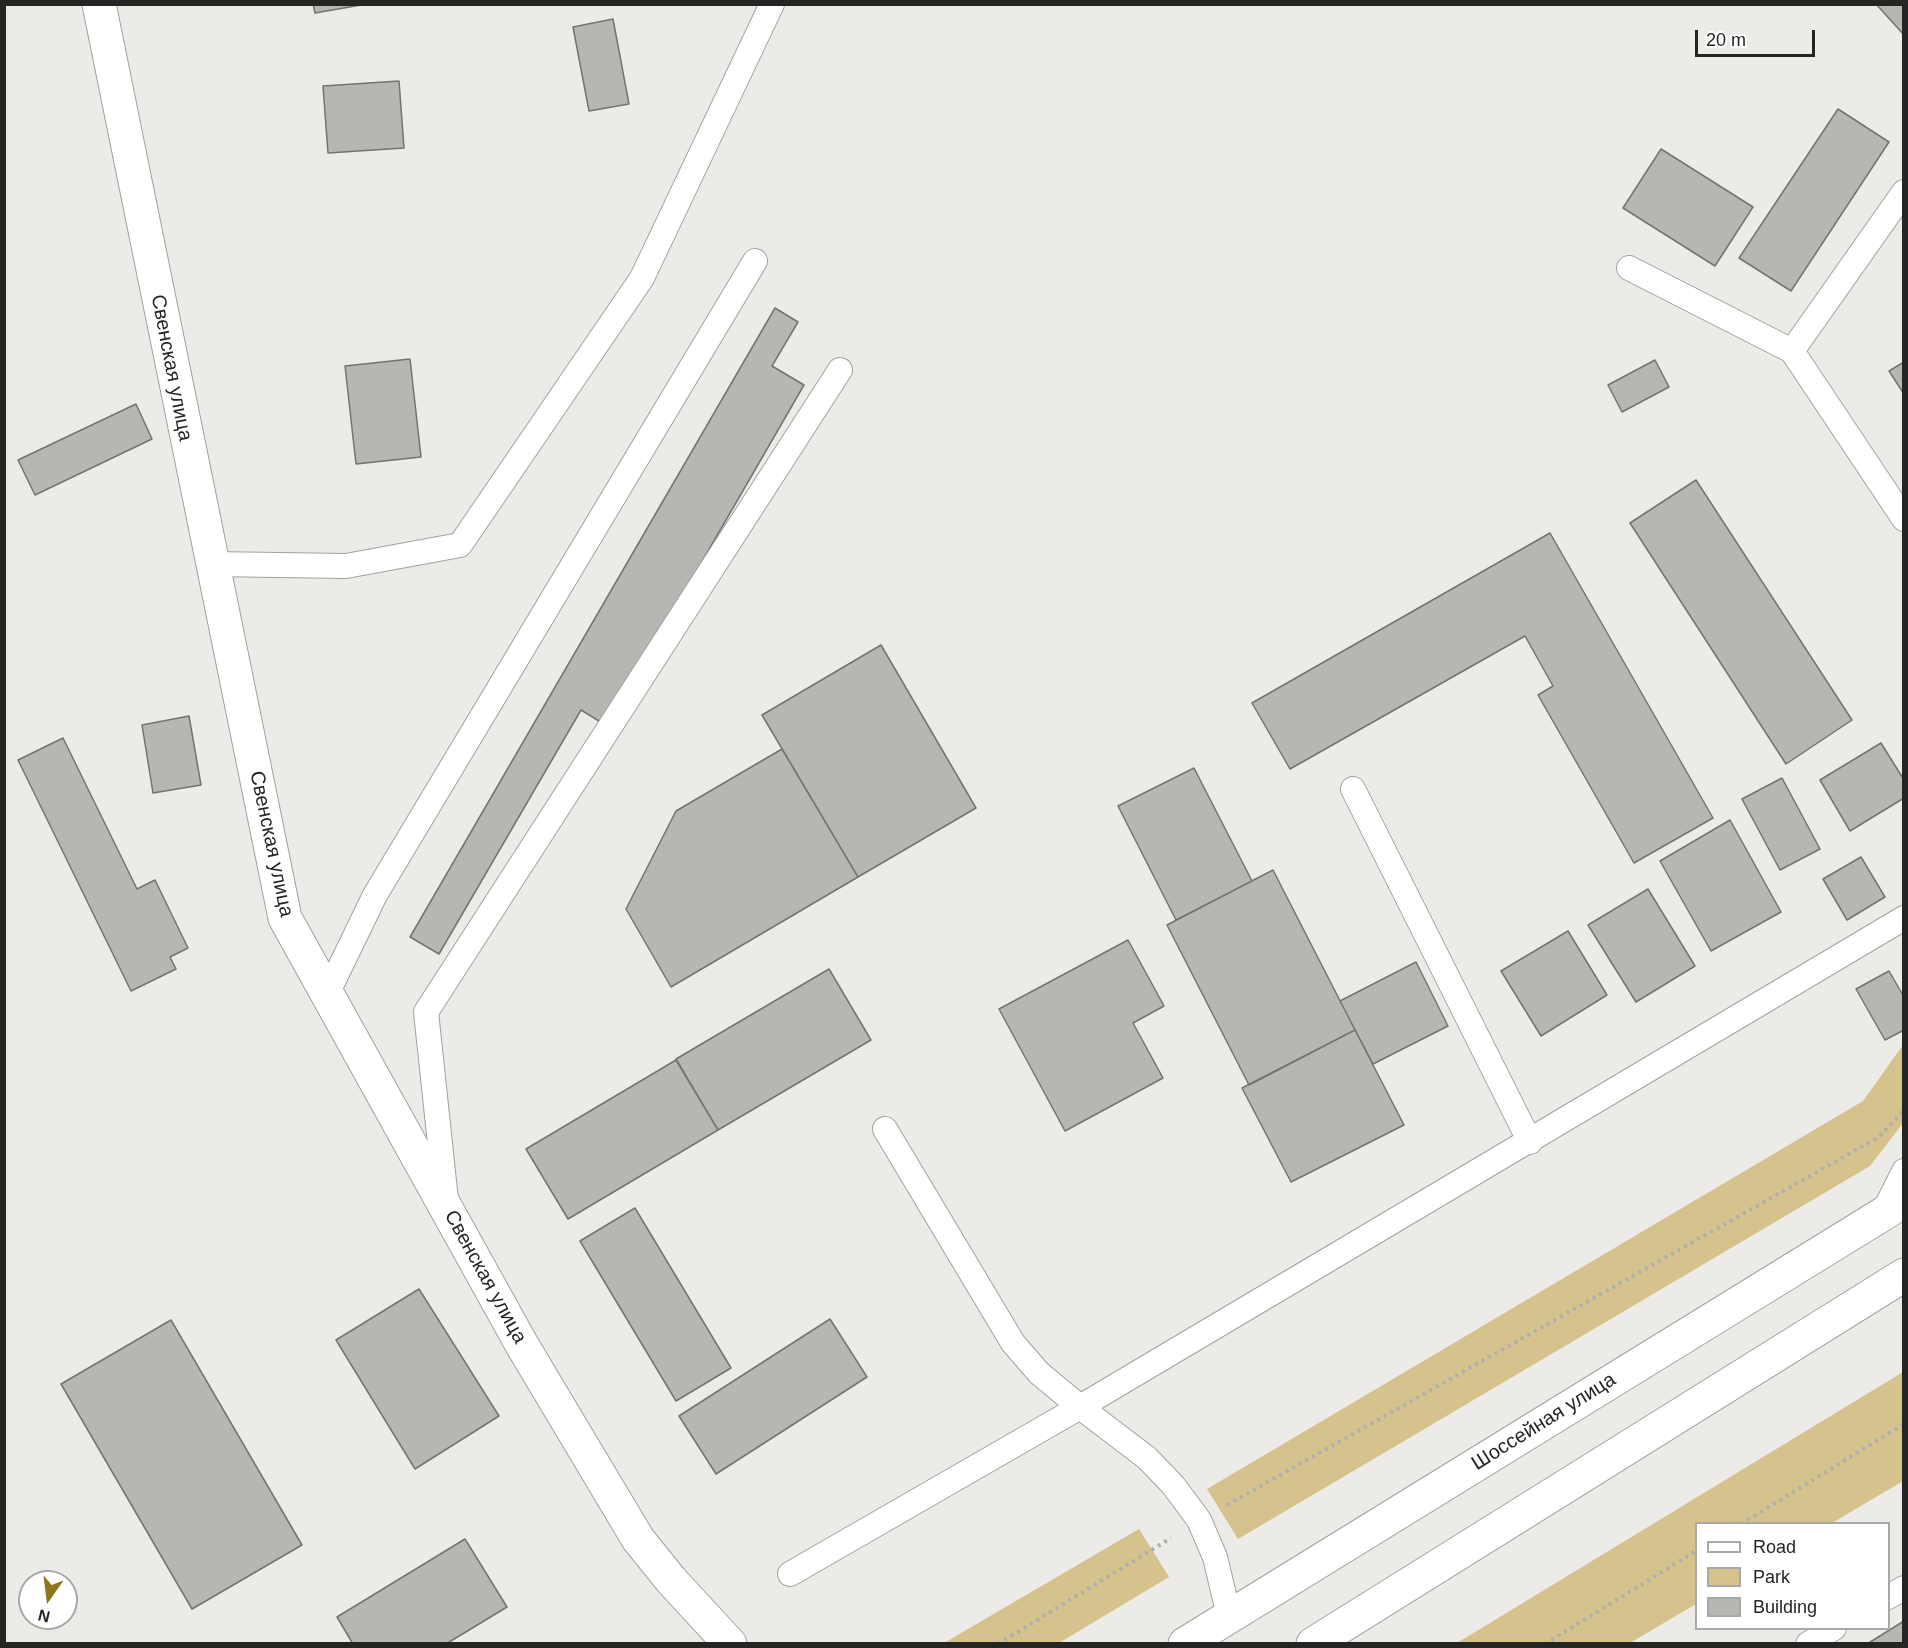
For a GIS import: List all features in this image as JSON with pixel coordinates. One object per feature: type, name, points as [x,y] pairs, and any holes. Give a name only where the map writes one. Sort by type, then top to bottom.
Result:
[{"type":"street","name":"Свенская улица","points":[[99,4],[211,564],[229,637],[285,918],[522,1344],[638,1539],[723,1642]]},
{"type":"street","name":"Шоссейная улица","points":[[1185,1644],[1893,1207]]},
{"type":"street","points":[[1313,1644],[1904,1275]]},
{"type":"lane","points":[[211,564],[346,566],[460,545],[642,278],[772,4]]},
{"type":"lane","points":[[1792,351],[1904,192]]},
{"type":"lane","points":[[327,994],[375,895],[755,261]]},
{"type":"lane","points":[[1629,268],[1792,351],[1904,519]]},
{"type":"lane","points":[[446,1209],[426,1012],[840,370]]},
{"type":"lane","points":[[1353,789],[1530,1142]]},
{"type":"lane","points":[[790,1574],[1080,1407],[1904,918]]},
{"type":"lane","points":[[885,1130],[1013,1343],[1040,1373],[1080,1407],[1148,1458],[1173,1485],[1199,1520],[1215,1557],[1229,1616]]},
{"type":"lane","points":[[1893,1207],[1904,1171]]},
{"type":"lane","points":[[1890,1596],[1904,1588]]},
{"type":"lane","points":[[1808,1644],[1832,1630]]},
{"type":"path","points":[[998,1644],[1199,1520],[1879,1137],[1904,1110]]},
{"type":"path","points":[[1744,1522],[1904,1424]]},
{"type":"path","points":[[1545,1644],[1695,1552]]},
{"type":"green space","points":[[1903,1045],[1903,1123],[1870,1166],[1238,1539],[1207,1489],[1863,1101]]},
{"type":"green space","points":[[1903,1372],[1903,1481],[1834,1522],[1695,1522],[1695,1605],[1630,1643],[1457,1643]]},
{"type":"green space","points":[[1139,1529],[1169,1577],[1059,1643],[944,1643]]},
{"type":"building","points":[[313,4],[367,4],[315,13]]},
{"type":"building","points":[[1876,4],[1904,4],[1904,35]]},
{"type":"building","points":[[613,19],[629,104],[589,111],[573,27]]},
{"type":"building","points":[[399,81],[404,148],[328,153],[323,86]]},
{"type":"building","points":[[1838,109],[1889,142],[1791,291],[1739,258]]},
{"type":"building","points":[[1661,149],[1753,207],[1715,266],[1623,208]]},
{"type":"building","points":[[775,308],[798,322],[772,366],[804,385],[607,726],[581,710],[439,954],[410,937]]},
{"type":"building","points":[[410,359],[421,457],[356,464],[345,366]]},
{"type":"building","points":[[1655,360],[1669,387],[1622,412],[1608,385]]},
{"type":"building","points":[[1904,362],[1904,394],[1889,371]]},
{"type":"building","points":[[136,404],[152,439],[35,495],[18,460]]},
{"type":"building","points":[[1696,480],[1852,720],[1786,764],[1630,523]]},
{"type":"building","points":[[1550,533],[1713,818],[1634,863],[1538,695],[1553,686],[1525,636],[1290,769],[1252,703]]},
{"type":"building","points":[[881,645],[976,808],[858,877],[762,715]]},
{"type":"building","points":[[189,716],[201,785],[153,793],[142,725]]},
{"type":"building","points":[[63,738],[137,889],[155,880],[188,948],[170,957],[176,969],[131,991],[18,760]]},
{"type":"building","points":[[1881,743],[1904,780],[1904,798],[1850,831],[1820,780]]},
{"type":"building","points":[[782,749],[858,877],[671,987],[626,909],[676,811]]},
{"type":"building","points":[[1194,768],[1252,881],[1176,920],[1118,806]]},
{"type":"building","points":[[1782,778],[1820,849],[1780,870],[1742,799]]},
{"type":"building","points":[[1730,820],[1781,912],[1711,951],[1660,861]]},
{"type":"building","points":[[1861,857],[1885,897],[1847,920],[1823,879]]},
{"type":"building","points":[[1273,870],[1355,1030],[1249,1085],[1167,925]]},
{"type":"building","points":[[1648,889],[1695,966],[1636,1002],[1588,925]]},
{"type":"building","points":[[1568,931],[1607,995],[1541,1036],[1501,971]]},
{"type":"building","points":[[1128,940],[1164,1006],[1133,1023],[1163,1078],[1065,1131],[999,1009]]},
{"type":"building","points":[[1416,962],[1448,1026],[1373,1064],[1340,1001]]},
{"type":"building","points":[[829,969],[871,1040],[718,1130],[676,1059]]},
{"type":"building","points":[[1889,971],[1904,997],[1904,1030],[1885,1040],[1856,989]]},
{"type":"building","points":[[1355,1030],[1404,1125],[1291,1182],[1242,1088]]},
{"type":"building","points":[[676,1060],[718,1130],[568,1219],[526,1149]]},
{"type":"building","points":[[635,1208],[731,1368],[676,1401],[580,1241]]},
{"type":"building","points":[[419,1289],[499,1416],[415,1469],[336,1340]]},
{"type":"building","points":[[830,1319],[867,1377],[716,1474],[679,1416]]},
{"type":"building","points":[[171,1320],[302,1545],[192,1609],[61,1384]]},
{"type":"building","points":[[465,1539],[507,1607],[446,1644],[353,1644],[337,1617]]},
{"type":"building","points":[[1904,1621],[1904,1644],[1867,1644],[1890,1630]]}]
